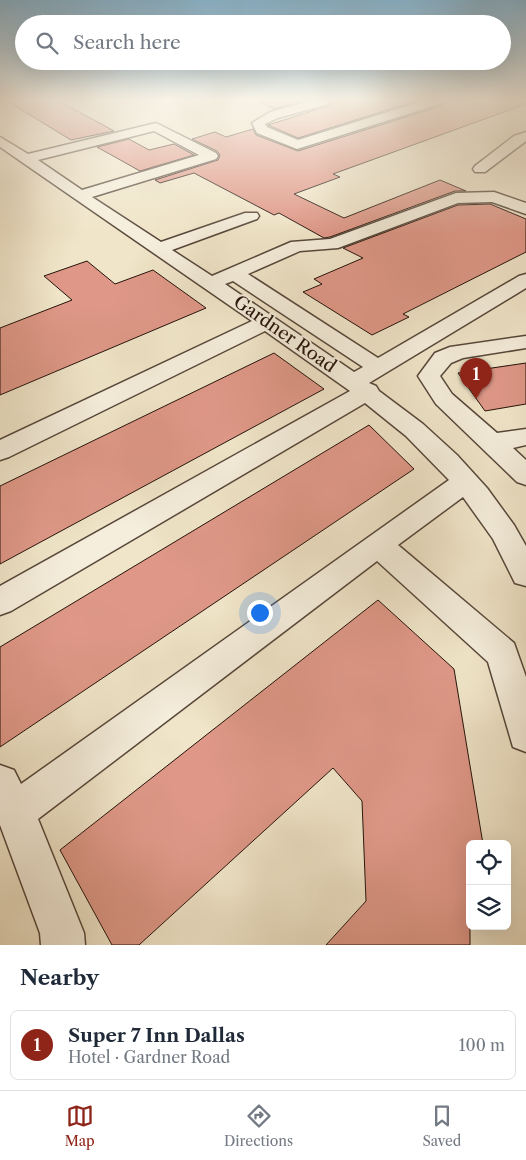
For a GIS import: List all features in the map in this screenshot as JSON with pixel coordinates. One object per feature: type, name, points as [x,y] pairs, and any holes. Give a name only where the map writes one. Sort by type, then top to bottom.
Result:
[{"type":"street","name":"Gardner Road","points":[[6,145],[267,322],[366,380],[466,481],[492,512],[524,563]]},
{"type":"street","points":[[366,380],[526,280]]},
{"type":"lane","points":[[26,159],[82,145]]},
{"type":"lane","points":[[81,196],[211,156],[190,145]]},
{"type":"lane","points":[[480,169],[512,145]]},
{"type":"lane","points":[[212,283],[297,246],[332,244],[456,198],[494,197],[526,209]]},
{"type":"lane","points":[[159,248],[193,238],[251,216]]},
{"type":"lane","points":[[0,602],[366,380],[234,274]]},
{"type":"lane","points":[[0,451],[267,322]]},
{"type":"lane","points":[[526,342],[458,352],[443,358],[429,376],[444,399],[526,475]]},
{"type":"lane","points":[[491,443],[526,436]]},
{"type":"lane","points":[[63,945],[62,933],[7,798],[378,544],[466,481]]},
{"type":"lane","points":[[378,544],[502,654],[526,734]]},
{"type":"building","points":[[105,145],[140,145],[149,150],[176,145],[194,155],[140,171],[97,147]]},
{"type":"building","points":[[205,145],[283,145],[298,151],[317,145],[413,145],[333,174],[340,177],[294,194],[344,218],[440,180],[466,191],[455,191],[324,238],[279,213],[274,215],[194,173],[160,183],[155,180],[218,160],[220,155],[217,151]]},
{"type":"building","points":[[490,204],[526,219],[526,252],[403,314],[409,317],[372,335],[303,292],[322,284],[314,279],[363,258],[343,248],[458,205]]},
{"type":"building","points":[[87,261],[115,284],[153,270],[206,308],[0,395],[0,328],[72,300],[44,276]]},
{"type":"building","points":[[274,353],[324,389],[0,564],[0,486]]},
{"type":"building","points":[[526,363],[526,404],[485,411],[458,373]]},
{"type":"building","points":[[369,425],[414,469],[0,747],[0,647]]},
{"type":"building","points":[[378,600],[454,669],[482,840],[466,840],[466,930],[470,930],[470,945],[326,945],[366,901],[362,801],[333,768],[139,945],[112,945],[60,850]]},
{"type":"place","name":"Super 7 Inn Dallas","points":[[476,399]]}]
